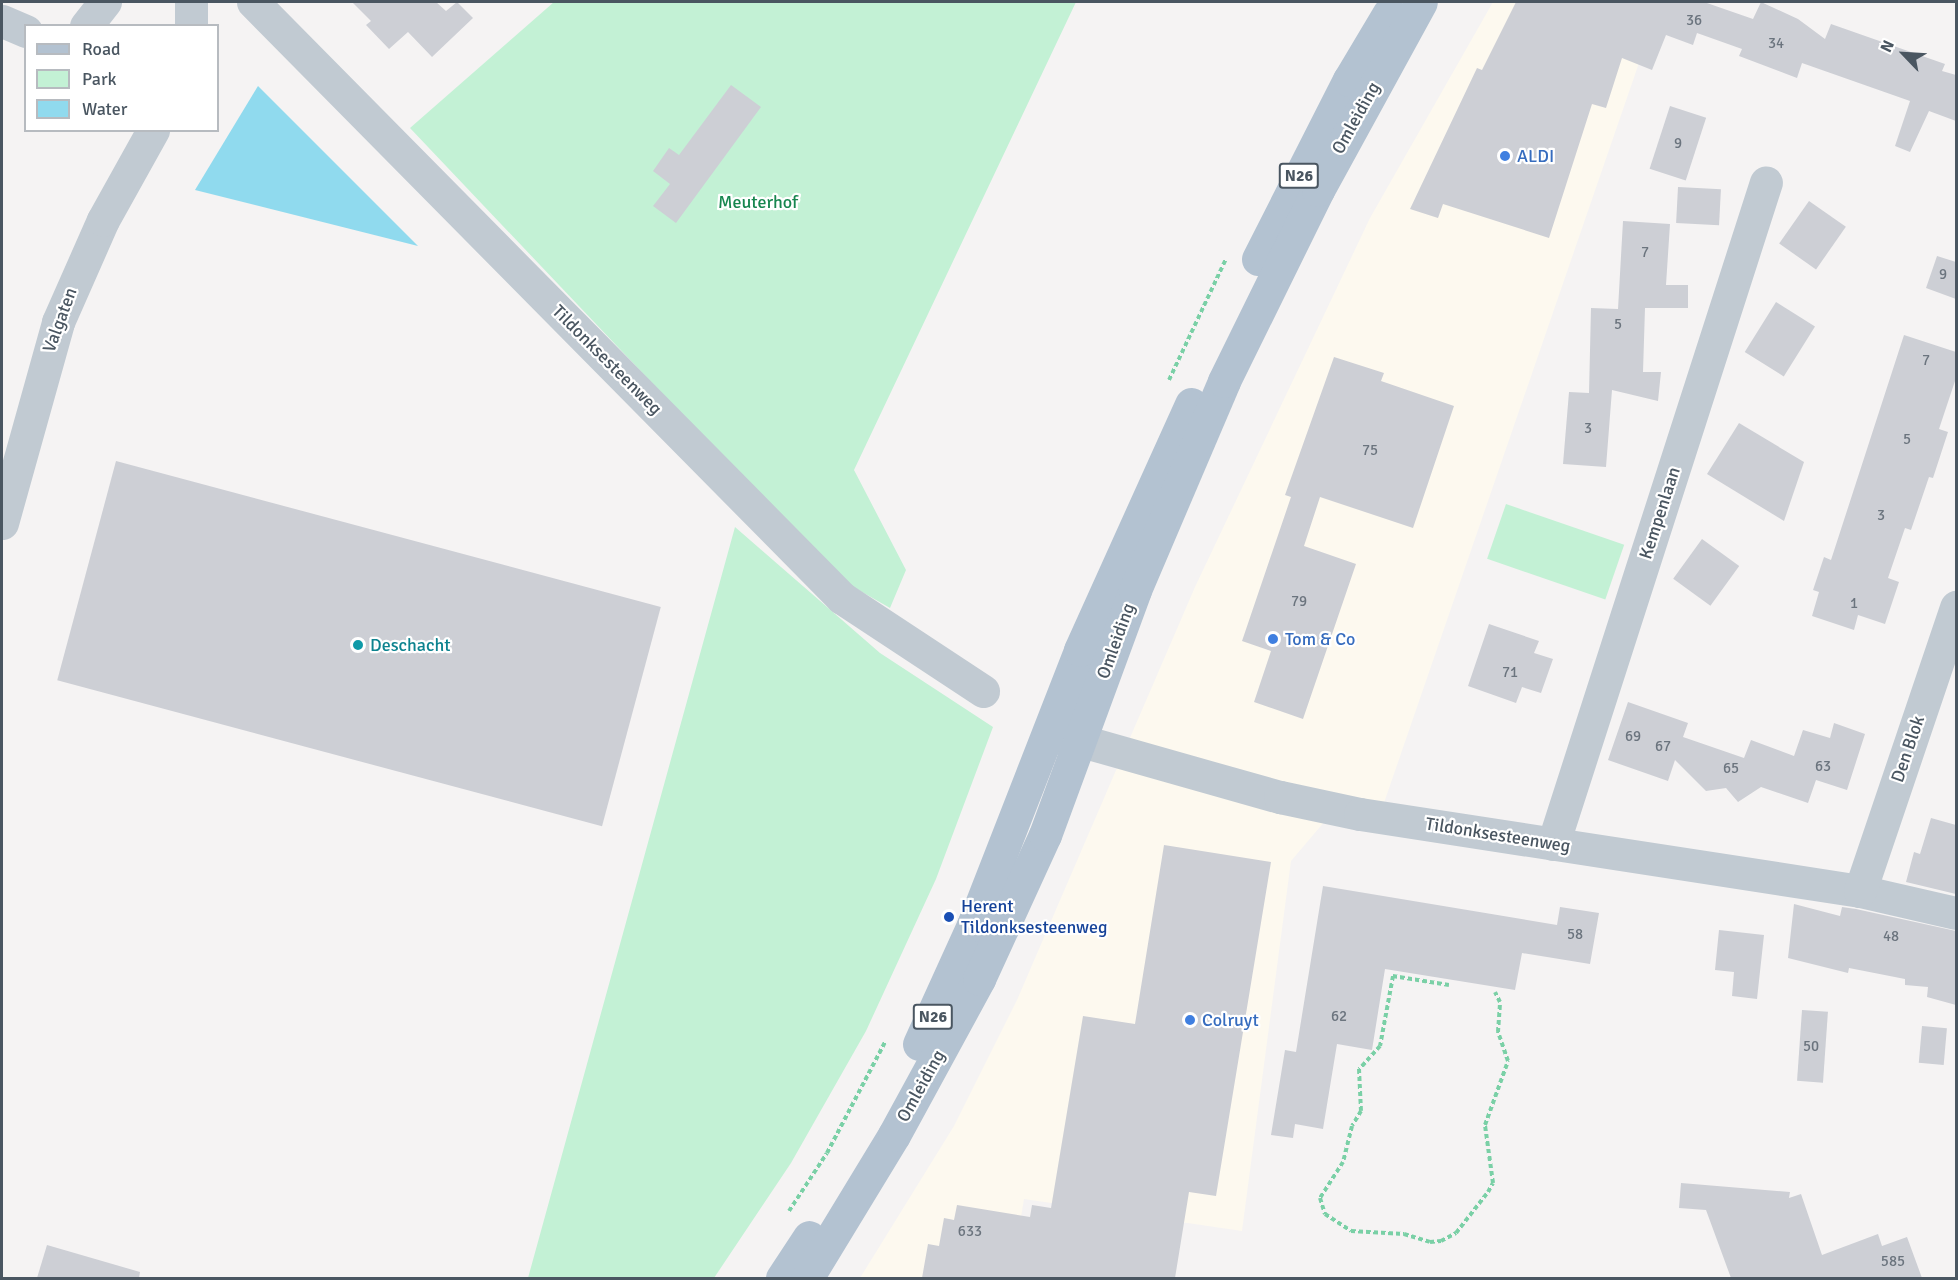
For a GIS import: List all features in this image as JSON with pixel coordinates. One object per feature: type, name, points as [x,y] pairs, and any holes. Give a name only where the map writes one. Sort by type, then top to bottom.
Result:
[{"type":"main road","name":"Omleiding","points":[[782,1278],[867,1140],[942,999],[1044,737],[1131,531],[1278,216],[1396,2]]},
{"type":"main road","name":"Omleiding","points":[[807,1278],[888,1145],[979,979],[1045,835],[1135,590],[1251,322],[1344,138],[1421,2]]},
{"type":"street","points":[[88,24],[105,2]]},
{"type":"street","points":[[191,2],[191,24]]},
{"type":"street","name":"Tildonksesteenweg","points":[[253,2],[842,598],[983,692]]},
{"type":"street","points":[[2,21],[24,30]]},
{"type":"street","name":"Valgaten","points":[[2,523],[58,322],[103,220],[152,132]]},
{"type":"street","name":"Kempenlaan","points":[[1553,844],[1766,182]]},
{"type":"street","name":"Den Blok","points":[[1860,891],[1956,607]]},
{"type":"street","name":"Tildonksesteenweg","points":[[1044,737],[1078,740],[1280,797],[1360,814],[1860,891],[1956,913]]},
{"type":"path","points":[[1168,384],[1228,255]]},
{"type":"path","points":[[1449,985],[1393,976],[1380,1046],[1359,1069],[1361,1112],[1352,1126],[1343,1162],[1320,1198],[1325,1214],[1351,1231],[1404,1234],[1430,1242],[1441,1241],[1455,1233],[1488,1192],[1493,1183],[1485,1125],[1508,1061],[1498,1032],[1500,1002],[1495,992]]},
{"type":"path","points":[[786,1216],[826,1153],[888,1037]]},
{"type":"shaded area","points":[[1493,2],[1660,2],[1375,829],[1325,821],[1291,861],[1242,1231],[1024,1199],[1011,1278],[860,1278],[954,1126],[1017,1000],[1195,587],[1370,218]]},
{"type":"green space","name":"Meuterhof","points":[[554,2],[1076,2],[854,470],[906,570],[890,608],[836,577],[410,128]]},
{"type":"green space","points":[[1506,504],[1624,545],[1605,600],[1487,559]]},
{"type":"green space","points":[[735,527],[880,653],[993,727],[936,879],[866,1031],[791,1163],[714,1278],[528,1278]]},
{"type":"water","points":[[258,86],[418,246],[195,190]]},
{"type":"building","points":[[352,2],[436,2],[446,11],[457,2],[473,18],[432,57],[408,32],[389,49],[366,25],[371,21]]},
{"type":"building","name":"ALDI","points":[[1516,2],[1704,2],[1753,19],[1761,2],[1798,19],[1825,39],[1831,24],[1945,64],[1942,71],[1956,75],[1956,121],[1929,111],[1910,152],[1895,146],[1910,101],[1802,63],[1797,78],[1739,56],[1742,49],[1697,33],[1693,45],[1666,35],[1652,70],[1622,58],[1606,108],[1592,104],[1549,238],[1443,204],[1438,218],[1410,209],[1477,68],[1482,70]]},
{"type":"building","points":[[731,85],[761,107],[676,223],[653,206],[670,184],[653,171],[669,148],[679,155]]},
{"type":"building","points":[[1670,106],[1706,118],[1686,181],[1650,169]]},
{"type":"building","points":[[1678,187],[1721,189],[1719,225],[1676,223]]},
{"type":"building","points":[[1809,201],[1846,227],[1816,269],[1779,244]]},
{"type":"building","points":[[1623,221],[1670,224],[1666,285],[1688,285],[1688,308],[1645,308],[1643,372],[1661,372],[1658,401],[1612,390],[1606,467],[1563,464],[1569,392],[1589,393],[1591,308],[1618,309]]},
{"type":"building","points":[[1937,256],[1956,262],[1956,299],[1926,288]]},
{"type":"building","points":[[1776,302],[1815,326],[1784,376],[1745,352]]},
{"type":"building","points":[[1904,335],[1956,352],[1956,378],[1939,429],[1948,432],[1933,478],[1929,477],[1911,530],[1905,528],[1888,578],[1899,582],[1885,624],[1858,615],[1854,630],[1812,616],[1819,592],[1813,590],[1824,557],[1831,560]]},
{"type":"building","points":[[1334,357],[1384,373],[1381,381],[1454,406],[1413,528],[1320,497],[1304,546],[1356,564],[1303,719],[1254,702],[1271,651],[1242,641],[1291,497],[1285,495]]},
{"type":"building","points":[[1739,423],[1804,462],[1784,521],[1707,474]]},
{"type":"building","name":"Deschacht","points":[[116,461],[661,607],[602,826],[57,680]]},
{"type":"building","points":[[1702,539],[1739,566],[1710,606],[1673,579]]},
{"type":"building","points":[[1489,624],[1539,641],[1534,653],[1553,659],[1541,693],[1522,687],[1516,703],[1468,686]]},
{"type":"building","points":[[1628,702],[1688,723],[1683,737],[1744,758],[1751,740],[1794,756],[1803,730],[1830,738],[1834,723],[1865,734],[1847,790],[1816,780],[1808,803],[1761,787],[1738,802],[1726,788],[1706,791],[1675,760],[1668,781],[1608,760]]},
{"type":"building","points":[[1931,818],[1956,825],[1956,894],[1906,882],[1914,852],[1920,854]]},
{"type":"building","name":"Colruyt","points":[[1164,845],[1271,862],[1216,1196],[1189,1192],[1175,1278],[922,1278],[928,1244],[939,1246],[944,1218],[954,1220],[957,1205],[1030,1217],[1032,1205],[1051,1208],[1083,1016],[1135,1024]]},
{"type":"building","points":[[1323,886],[1557,925],[1560,907],[1599,913],[1590,964],[1522,953],[1515,990],[1385,969],[1372,1050],[1337,1044],[1323,1129],[1295,1124],[1293,1138],[1271,1135],[1285,1050],[1296,1052]]},
{"type":"building","points":[[1794,904],[1840,916],[1842,907],[1856,909],[1956,931],[1956,1005],[1927,997],[1928,987],[1905,985],[1905,979],[1849,968],[1848,973],[1788,958]]},
{"type":"building","points":[[1719,930],[1764,935],[1757,999],[1732,996],[1734,972],[1715,970]]},
{"type":"building","points":[[1802,1010],[1828,1012],[1823,1083],[1797,1081]]},
{"type":"building","points":[[1922,1026],[1947,1028],[1944,1065],[1919,1063]]},
{"type":"building","points":[[1681,1183],[1790,1192],[1789,1198],[1801,1194],[1822,1255],[1878,1234],[1882,1246],[1907,1237],[1922,1278],[1731,1278],[1706,1210],[1679,1208]]},
{"type":"building","points":[[47,1245],[140,1272],[139,1278],[37,1278]]},
{"type":"place","name":"ALDI","points":[[1505,156]]},
{"type":"place","name":"Tom & Co","points":[[1273,639]]},
{"type":"place","name":"Deschacht","points":[[358,645]]},
{"type":"place","name":"Herent Tildonksesteenweg","points":[[949,917]]},
{"type":"place","name":"Colruyt","points":[[1190,1020]]}]
